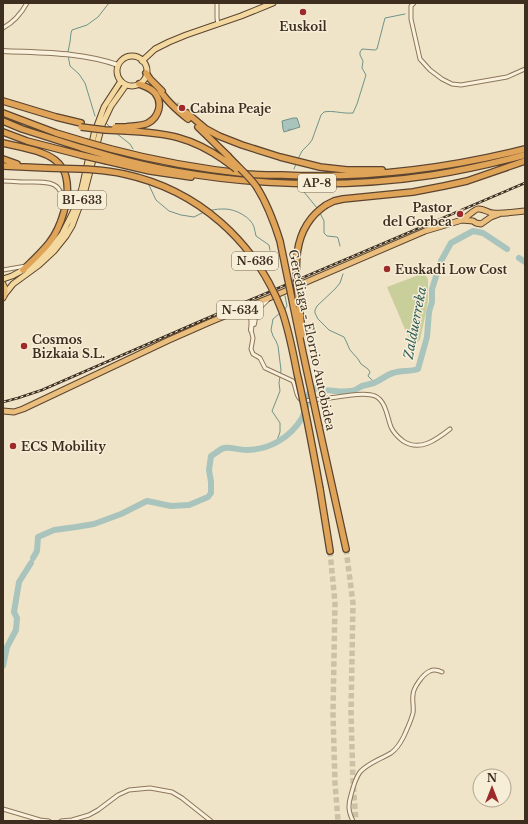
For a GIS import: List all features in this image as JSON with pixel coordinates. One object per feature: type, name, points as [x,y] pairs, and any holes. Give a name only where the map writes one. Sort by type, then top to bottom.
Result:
[{"type":"highway","points":[[146,73],[166,98],[202,131],[226,158]]},
{"type":"highway","points":[[127,129],[153,120],[159,110],[159,100],[156,93],[139,84]]},
{"type":"highway","points":[[160,90],[176,104]]},
{"type":"highway","points":[[3,101],[81,125],[158,133],[186,139],[226,158]]},
{"type":"highway","name":"AP-8","points":[[3,113],[56,133],[111,149],[168,162],[250,174],[317,176],[362,175],[398,172],[464,162],[525,149]]},
{"type":"highway","points":[[187,113],[202,127],[218,136],[288,159],[320,167],[347,170],[379,170],[398,172]]},
{"type":"highway","name":"AP-8","points":[[3,121],[82,151],[108,158],[203,176],[243,180],[320,183],[397,179],[473,168],[525,156]]},
{"type":"highway","points":[[3,132],[27,141],[82,151]]},
{"type":"highway","points":[[3,143],[44,154],[54,159],[60,164],[66,177],[68,191],[66,203],[55,233],[49,243],[25,268]]},
{"type":"highway","name":"Gerediaga - Elorrio Autobidea","points":[[226,158],[255,186],[273,219],[280,241],[346,549]]},
{"type":"highway","points":[[3,159],[20,166],[31,168]]},
{"type":"highway","points":[[303,353],[302,327],[296,285],[298,247],[300,238],[308,222],[318,211],[334,201],[413,192],[444,186],[467,181],[525,161]]},
{"type":"highway","points":[[3,166],[31,168]]},
{"type":"highway","name":"Gerediaga - Elorrio Autobidea","points":[[31,168],[98,170],[124,174],[147,180],[196,203],[218,219],[240,241],[266,279],[282,313],[291,344],[304,401],[330,551]]},
{"type":"highway","name":"N-634","points":[[3,411],[14,412],[23,409],[169,340],[425,231],[462,220],[475,210],[479,209],[498,214],[525,211]]},
{"type":"highway","points":[[485,211],[487,216],[486,221]]},
{"type":"highway","points":[[472,213],[473,221]]},
{"type":"highway","name":"N-634","points":[[462,220],[473,221],[479,224],[498,214]]},
{"type":"highway","points":[[3,284],[5,290],[4,296]]},
{"type":"main road","points":[[142,61],[155,50],[169,42],[273,3]]},
{"type":"main road","points":[[134,56],[142,61],[146,68],[144,80],[139,84],[130,86],[121,81],[117,74],[118,65],[124,58],[134,56]]},
{"type":"main road","name":"BI-633","points":[[3,279],[12,276],[34,264],[51,248],[62,234],[76,206],[82,188],[91,147],[104,107],[121,81]]},
{"type":"main road","name":"BI-633","points":[[4,296],[13,284],[54,252],[72,226],[84,194],[102,125],[111,106],[126,85]]},
{"type":"street","points":[[3,28],[17,17],[27,3]]},
{"type":"street","points":[[217,3],[218,24]]},
{"type":"street","points":[[414,3],[411,6],[411,19],[420,59],[430,70],[442,79],[452,84],[461,85],[507,77],[525,69]]},
{"type":"street","points":[[3,51],[73,55],[97,58],[118,65]]},
{"type":"street","points":[[3,180],[49,182],[56,186],[61,191],[63,200],[62,216]]},
{"type":"street","points":[[3,270],[25,268]]},
{"type":"street","points":[[251,330],[256,311],[269,298]]},
{"type":"street","points":[[210,322],[241,312],[248,314],[252,321],[252,352],[260,358],[265,368],[289,378],[294,382],[298,398],[301,400],[304,401],[361,394],[374,395],[384,405],[391,427],[397,437],[407,444],[415,446],[422,446],[438,438],[450,429]]},
{"type":"street","points":[[353,821],[348,810],[356,779],[371,763],[392,752],[397,747],[404,736],[412,714],[413,694],[416,686],[430,671],[435,669],[442,672]]},
{"type":"street","points":[[61,821],[72,820],[89,815],[118,795],[129,790],[150,788],[172,792],[182,798],[210,821]]},
{"type":"street","points":[[3,809],[40,820],[49,821]]},
{"type":"green space","points":[[424,273],[428,279],[428,302],[420,340],[413,346],[387,287]]},
{"type":"water","points":[[297,118],[300,127],[284,132],[282,121]]},
{"type":"waterway","points":[[68,52],[72,30],[87,25],[98,17],[109,3]]},
{"type":"waterway","points":[[298,159],[302,151],[312,140],[321,115],[324,112],[330,111],[353,113],[366,75],[362,68],[363,61],[360,52],[362,49],[377,49],[385,18],[405,14]]},
{"type":"waterway","points":[[68,55],[70,66],[79,74],[85,83],[95,116]]},
{"type":"waterway","points":[[106,123],[111,128]]},
{"type":"waterway","points":[[116,133],[130,144],[133,149]]},
{"type":"waterway","points":[[294,169],[296,164]]},
{"type":"waterway","points":[[148,183],[156,200],[169,211],[194,217],[204,212]]},
{"type":"waterway","points":[[304,192],[317,208]]},
{"type":"waterway","points":[[209,211],[229,209],[242,214],[250,220],[256,236],[269,245],[270,250]]},
{"type":"waterway","points":[[320,213],[324,221],[324,233],[327,236],[337,237],[340,246]]},
{"type":"waterway","name":"Zalduerreka","points":[[33,558],[37,551],[38,537],[54,530],[94,524],[121,514],[147,501],[171,506],[189,505],[208,497],[211,493],[209,470],[211,456],[224,448],[246,450],[263,448],[278,442],[285,437],[302,418],[311,388],[352,391],[362,386],[374,383],[393,373],[418,369],[427,337],[429,312],[432,302],[432,289],[441,261],[451,243],[473,231],[483,233],[507,249]]},
{"type":"waterway","points":[[519,258],[525,262]]},
{"type":"waterway","points":[[343,274],[340,283],[317,306],[315,313],[318,319],[329,330],[344,337],[350,350],[361,364],[368,369],[370,372],[368,376],[375,383]]},
{"type":"waterway","points":[[284,310],[287,306],[285,296]]},
{"type":"waterway","points":[[276,443],[280,432],[280,423],[272,411],[280,391],[279,383],[281,370],[278,346],[271,330],[273,319],[280,313]]},
{"type":"waterway","name":"Zalduerreka","points":[[3,666],[7,647],[16,630],[17,618],[14,612],[19,582],[31,563]]},
{"type":"tunnel","points":[[176,104],[187,113]]},
{"type":"tunnel","points":[[346,549],[353,603],[351,713],[356,821]]},
{"type":"tunnel","points":[[330,551],[335,603],[333,713],[335,783],[338,821]]},
{"type":"railway","points":[[3,402],[42,390],[525,183]]},
{"type":"place","name":"Euskoil","points":[[303,12]]},
{"type":"place","name":"Cabina Peaje","points":[[182,108]]},
{"type":"place","name":"Pastor del Gorbea","points":[[460,214]]},
{"type":"place","name":"Euskadi Low Cost","points":[[387,269]]},
{"type":"place","name":"Cosmos Bizkaia S.L.","points":[[24,346]]},
{"type":"place","name":"ECS Mobility","points":[[13,446]]}]
